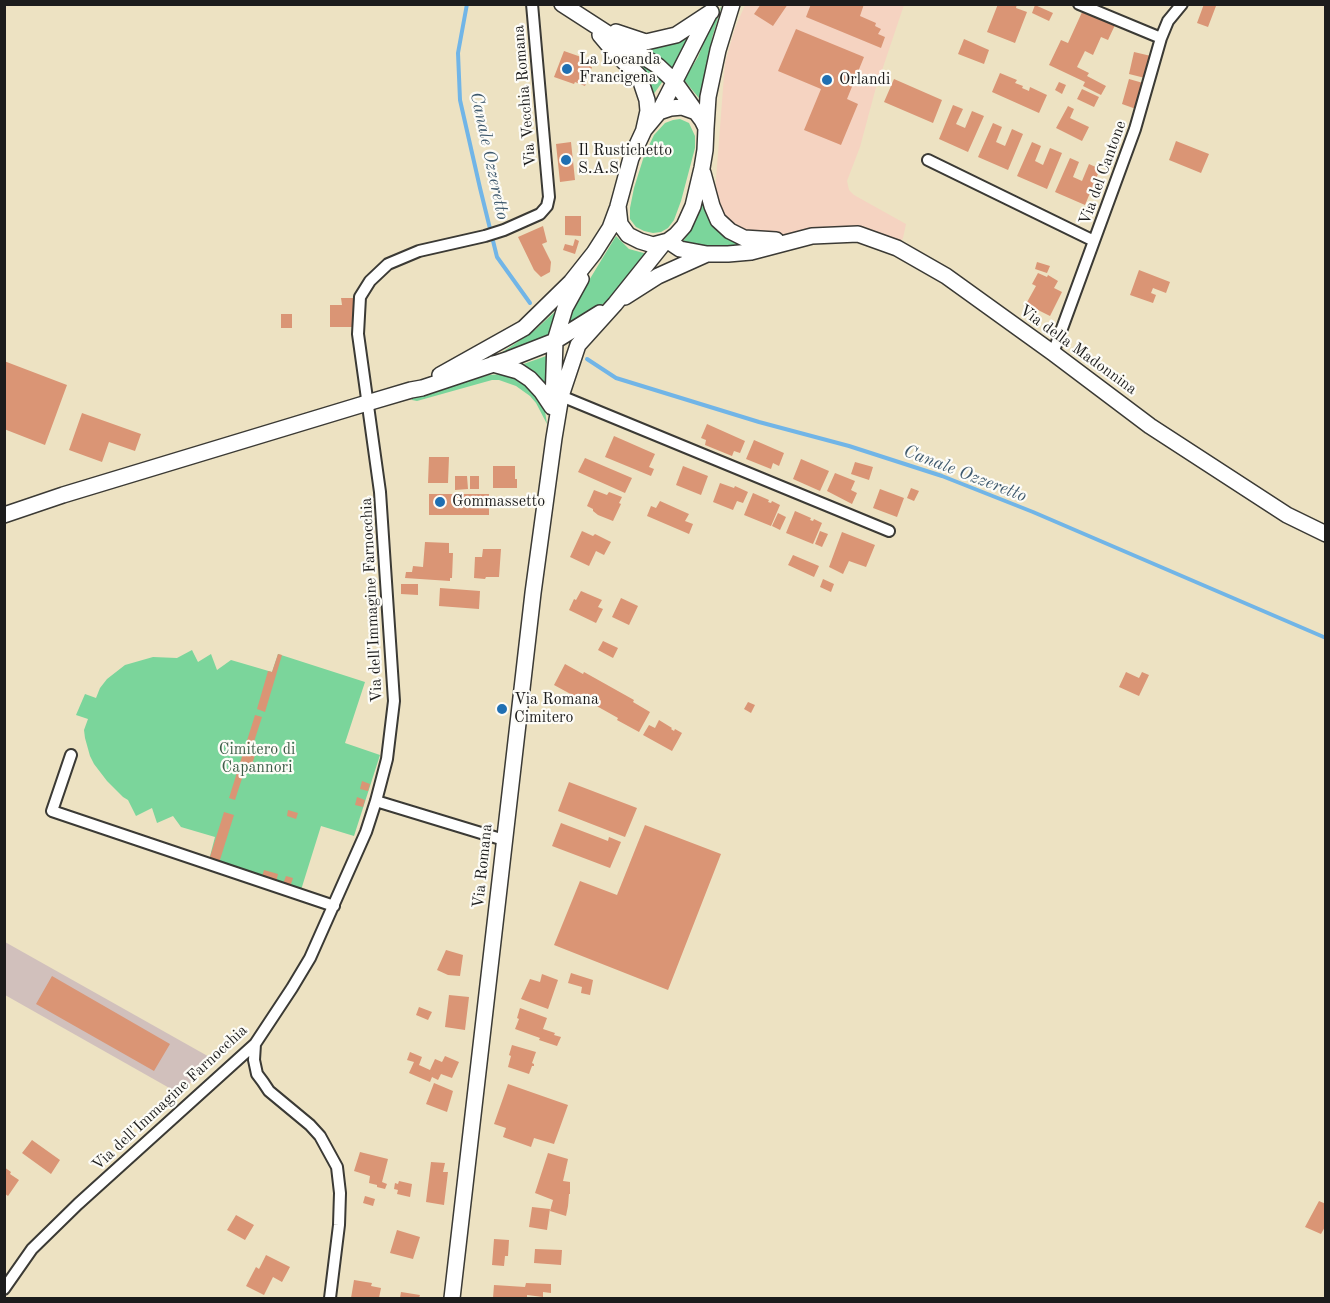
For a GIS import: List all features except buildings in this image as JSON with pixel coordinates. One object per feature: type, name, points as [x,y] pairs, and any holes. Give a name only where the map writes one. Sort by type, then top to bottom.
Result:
[{"type":"street","name":"Via Vecchia Romana","points":[[532,4],[548,185]]},
{"type":"street","points":[[562,4],[658,66],[674,81],[706,128]]},
{"type":"street","points":[[557,402],[578,345],[665,243],[676,236],[684,226],[693,206],[705,150],[708,97],[718,50],[732,4]]},
{"type":"street","points":[[1079,4],[1161,39]]},
{"type":"street","name":"Via del Cantone","points":[[1053,353],[1135,129],[1161,39],[1168,21],[1182,4]]},
{"type":"street","points":[[588,21],[646,42],[676,35],[714,8]]},
{"type":"street","points":[[644,130],[659,112],[714,8]]},
{"type":"street","points":[[557,402],[555,341],[565,308],[610,228],[631,158],[644,130],[648,111],[639,76],[616,54],[588,21]]},
{"type":"street","points":[[659,112],[682,107],[696,112]]},
{"type":"street","points":[[928,160],[1094,241]]},
{"type":"street","points":[[702,168],[718,220],[730,231],[744,238],[797,240]]},
{"type":"street","name":"Via dell'Immagine Farnocchia","points":[[4,1289],[32,1249],[78,1204],[255,1044],[304,968],[366,832],[387,759],[394,701],[380,492],[358,334],[360,297],[370,281],[388,264],[419,251],[504,230],[540,214],[547,206],[548,185]]},
{"type":"street","points":[[618,206],[620,224],[628,235],[653,245],[665,243],[680,249],[707,254],[728,254],[751,252],[797,240]]},
{"type":"street","name":"Via della Madonnina","points":[[797,240],[812,236],[858,234],[897,248],[946,276],[1150,426],[1287,515],[1326,534]]},
{"type":"street","points":[[411,390],[524,328],[571,282],[594,253]]},
{"type":"street","points":[[4,515],[63,495],[422,388],[555,341],[658,276],[707,254]]},
{"type":"street","points":[[493,364],[518,371],[557,402],[889,531]]},
{"type":"street","name":"Via Romana","points":[[452,1299],[557,402]]},
{"type":"street","points":[[71,754],[52,811],[334,906]]},
{"type":"street","points":[[376,801],[504,840]]},
{"type":"street","points":[[255,1044],[254,1059],[257,1074],[269,1090],[320,1136],[337,1167],[340,1193],[339,1225],[330,1299]]},
{"type":"shaded area","points":[[745,5],[904,5],[875,91],[860,147],[847,181],[849,190],[854,195],[906,224],[901,241],[852,227],[774,236],[753,233],[727,218],[718,208],[715,192],[725,63],[735,28]]},
{"type":"shaded area","points":[[5,942],[213,1059],[180,1094],[5,995]]},
{"type":"green space","points":[[722,5],[712,38],[703,103],[684,80],[698,57],[711,24]]},
{"type":"green space","points":[[690,36],[674,71],[645,48],[672,44]]},
{"type":"green space","points":[[635,59],[663,81],[653,95],[646,73]]},
{"type":"green space","points":[[680,119],[689,123],[695,136],[695,148],[681,201],[674,220],[668,228],[653,233],[644,231],[636,227],[630,219],[630,208],[644,156],[654,135],[665,123]]},
{"type":"green space","points":[[702,204],[714,224],[741,244],[709,247],[682,243],[695,223]]},
{"type":"green space","points":[[616,236],[629,249],[651,255],[631,279],[606,302],[572,323],[569,321],[574,305]]},
{"type":"green space","points":[[561,306],[550,335],[493,358],[535,330]]},
{"type":"green space","points":[[549,355],[547,389],[518,366]]},
{"type":"green space","points":[[503,374],[523,382],[539,398],[545,411],[547,424],[530,396],[516,386],[499,380],[417,401],[411,398],[489,375]]},
{"type":"green space","name":"Cimitero di Capannori","points":[[192,650],[198,662],[211,654],[217,670],[231,660],[272,672],[278,654],[365,682],[345,743],[380,755],[354,836],[321,826],[301,890],[209,860],[215,837],[181,827],[173,816],[157,823],[152,808],[136,816],[128,800],[107,781],[90,756],[84,730],[88,719],[76,715],[85,694],[96,698],[107,679],[125,665],[153,657],[177,658]]},
{"type":"waterway","name":"Canale Ozzeretto","points":[[467,4],[458,53],[460,100],[497,257],[530,303]]},
{"type":"waterway","name":"Canale Ozzeretto","points":[[587,359],[616,378],[759,422],[849,446],[942,476],[1033,512],[1326,638]]},
{"type":"place","name":"La Locanda Francigena","points":[[567,69]]},
{"type":"place","name":"Orlandi","points":[[827,80]]},
{"type":"place","name":"Il Rustichetto S.A.S","points":[[566,160]]},
{"type":"place","name":"Gommassetto","points":[[440,502]]},
{"type":"place","name":"Via Romana Cimitero","points":[[502,709]]}]
